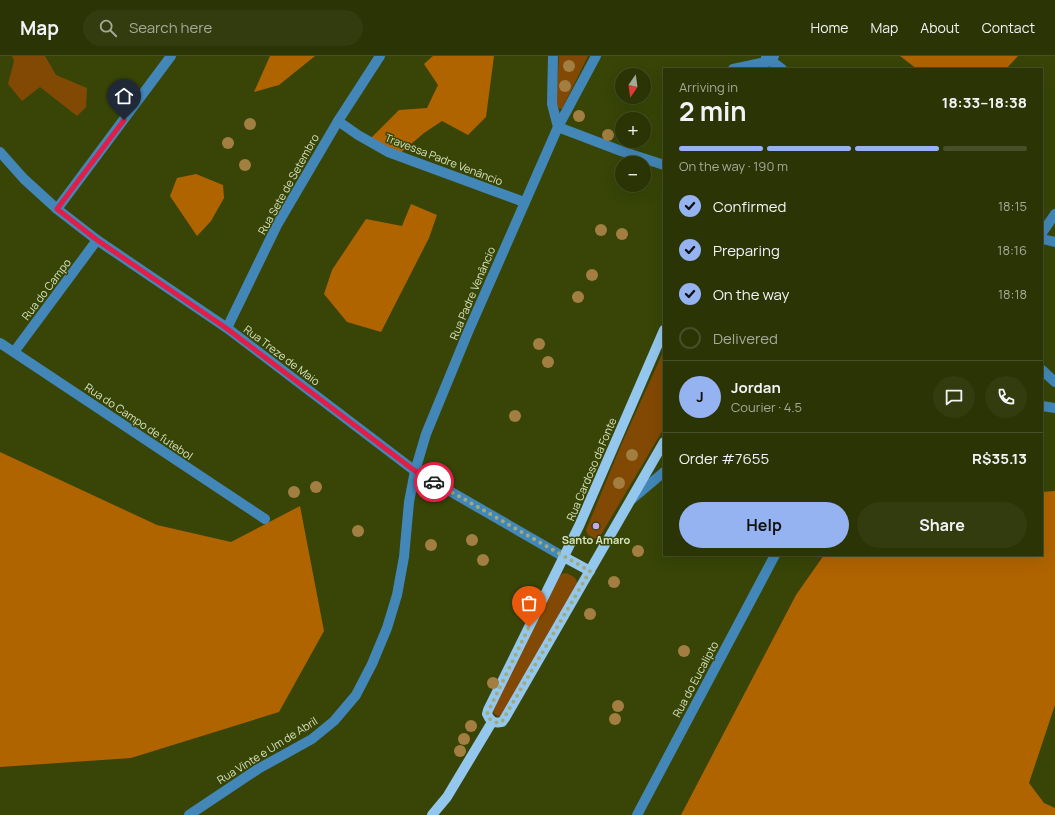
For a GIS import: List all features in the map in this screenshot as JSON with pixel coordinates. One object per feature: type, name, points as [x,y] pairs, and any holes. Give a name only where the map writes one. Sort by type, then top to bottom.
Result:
[{"type":"main road","name":"Rua Cardoso da Fonte","points":[[492,722],[487,714],[488,710],[579,526],[663,332]]},
{"type":"main road","points":[[432,815],[447,797],[492,722],[502,722],[663,444]]},
{"type":"main road","points":[[564,557],[590,571]]},
{"type":"street","points":[[57,209],[171,56]]},
{"type":"street","name":"Rua Sete de Setembro","points":[[226,328],[278,225],[338,121],[380,56]]},
{"type":"street","points":[[553,56],[552,104],[558,127],[620,151],[663,165]]},
{"type":"street","name":"Rua Padre Venâncio","points":[[415,471],[426,434],[524,202],[558,127],[596,56]]},
{"type":"street","points":[[736,68],[770,58],[781,68]]},
{"type":"street","name":"Travessa Padre Venâncio","points":[[338,121],[358,135],[388,152],[524,202]]},
{"type":"street","name":"Rua Treze de Maio","points":[[0,152],[24,179],[57,209],[97,240],[226,328],[415,471],[564,557]]},
{"type":"street","points":[[1043,232],[1055,214]]},
{"type":"street","points":[[1043,239],[1055,242]]},
{"type":"street","name":"Rua do Campo","points":[[14,352],[97,240]]},
{"type":"street","name":"Rua do Campo de futebol","points":[[0,343],[265,519]]},
{"type":"street","points":[[1043,371],[1055,382]]},
{"type":"street","points":[[1043,406],[1055,408]]},
{"type":"street","name":"Rua Vinte e Um de Abril","points":[[189,815],[258,769],[312,739],[334,721],[356,695],[372,664],[387,628],[397,595],[404,557],[409,502],[415,471]]},
{"type":"street","points":[[629,502],[663,473]]},
{"type":"street","name":"Rua do Eucalipto","points":[[637,815],[774,556]]},
{"type":"shaded area","points":[[12,56],[45,56],[56,75],[87,88],[86,107],[77,116],[40,87],[22,101],[8,84],[14,61]]},
{"type":"shaded area","points":[[270,56],[315,56],[279,85],[254,92]]},
{"type":"shaded area","points":[[433,56],[494,56],[486,117],[468,135],[442,121],[424,133],[397,156],[368,141],[399,110],[427,108],[438,85],[424,64]]},
{"type":"shaded area","points":[[559,56],[588,56],[562,109],[558,108],[556,101]]},
{"type":"shaded area","points":[[900,56],[1018,56],[1007,68],[916,68]]},
{"type":"shaded area","points":[[196,174],[223,185],[224,198],[211,221],[197,236],[170,196],[177,178]]},
{"type":"shaded area","points":[[411,204],[437,215],[429,238],[381,332],[347,322],[324,294],[332,270],[366,219],[402,226]]},
{"type":"shaded area","points":[[663,352],[663,430],[599,538],[593,538],[589,536],[586,530],[622,443]]},
{"type":"shaded area","points":[[0,452],[157,525],[231,542],[300,506],[324,631],[279,712],[131,758],[0,767]]},
{"type":"shaded area","points":[[1055,491],[1055,705],[1029,783],[1044,803],[1055,808],[1055,815],[681,815],[796,595],[823,556],[1043,556],[1043,492]]},
{"type":"shaded area","points":[[566,573],[576,579],[577,586],[502,716],[497,716],[492,710],[559,577]]},
{"type":"way so far","points":[[434,482],[590,571],[502,722],[492,722],[487,714],[488,710],[529,627]]},
{"type":"place","name":"Santo Amaro","points":[[596,526]]},
{"type":"route","points":[[124,120],[57,209],[97,240],[226,328],[415,471],[434,482]]}]
